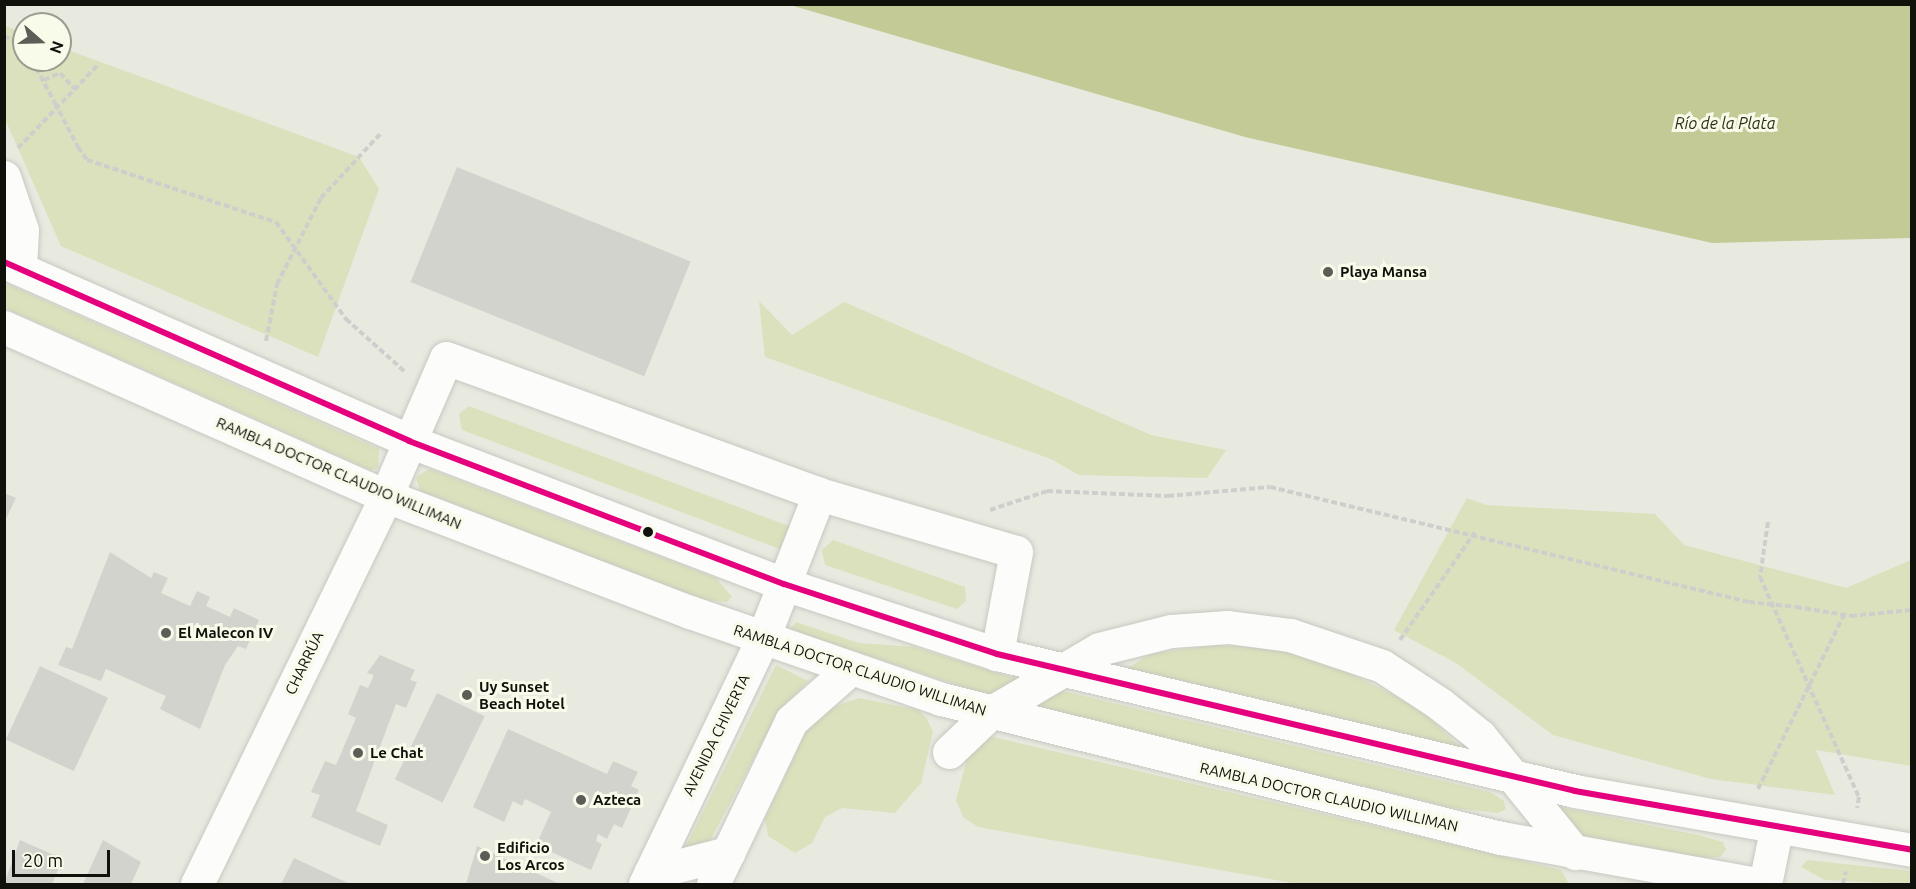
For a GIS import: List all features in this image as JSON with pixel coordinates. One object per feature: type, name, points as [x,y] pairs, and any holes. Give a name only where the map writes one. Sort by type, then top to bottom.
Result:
[{"type":"main road","points":[[8,164],[22,230],[12,266],[409,441],[784,584],[997,654],[1060,670],[1512,776],[1776,831],[1911,850]]},
{"type":"main road","name":"RAMBLA DOCTOR CLAUDIO WILLIMAN","points":[[4,327],[386,496],[850,669],[990,713],[1270,785],[1575,853],[1756,885]]},
{"type":"main road","name":"CHARRÚA","points":[[197,885],[386,496],[409,441],[435,389],[446,358],[819,494]]},
{"type":"main road","points":[[819,494],[941,526],[1016,552],[997,654]]},
{"type":"main road","name":"AVENIDA CHIVERTA","points":[[647,879],[763,638],[819,494]]},
{"type":"main road","points":[[949,752],[990,713],[1099,649],[1171,631],[1228,627],[1290,634],[1382,666],[1480,736],[1575,853]]},
{"type":"main road","points":[[713,885],[791,721],[850,669]]},
{"type":"main road","points":[[1765,885],[1776,831]]},
{"type":"main road","points":[[647,879],[728,854]]},
{"type":"path","points":[[8,164],[97,66]]},
{"type":"path","points":[[39,72],[87,160],[276,222],[346,318],[388,363],[435,389]]},
{"type":"path","points":[[44,80],[60,73],[75,89]]},
{"type":"path","points":[[270,333],[277,284],[321,198],[381,133]]},
{"type":"path","points":[[941,526],[1047,491],[1168,496],[1270,487],[1475,532],[1749,602],[1844,615],[1911,610]]},
{"type":"path","points":[[1768,522],[1760,577],[1811,684],[1859,798],[1843,885]]},
{"type":"path","points":[[1382,666],[1475,532]]},
{"type":"path","points":[[1746,792],[1756,793],[1844,615]]},
{"type":"shaded area","points":[[5,26],[12,29],[12,72],[72,72],[72,51],[359,157],[379,189],[318,357],[61,246],[5,119]]},
{"type":"shaded area","points":[[5,283],[379,449],[378,468],[371,470],[5,308]]},
{"type":"shaded area","points":[[759,301],[792,335],[844,302],[1151,435],[1226,450],[1207,478],[1079,475],[1051,459],[765,357]]},
{"type":"shaded area","points":[[469,406],[789,526],[791,534],[780,549],[462,430],[459,414]]},
{"type":"shaded area","points":[[429,469],[716,578],[732,597],[727,602],[705,600],[420,491],[416,477]]},
{"type":"shaded area","points":[[1467,498],[1486,505],[1655,514],[1684,545],[1846,588],[1911,560],[1911,766],[1816,750],[1835,795],[1711,779],[1553,735],[1456,663],[1394,630]]},
{"type":"shaded area","points":[[833,540],[965,587],[966,601],[957,609],[825,565],[822,550]]},
{"type":"shaded area","points":[[796,622],[859,643],[914,647],[1016,679],[988,695],[790,630]]},
{"type":"shaded area","points":[[1214,645],[1271,648],[1323,660],[1418,707],[1461,748],[1125,670],[1150,654]]},
{"type":"shaded area","points":[[776,665],[808,681],[779,711],[705,850],[681,856]]},
{"type":"shaded area","points":[[1058,690],[1490,792],[1504,801],[1506,809],[1498,813],[1453,808],[1029,706]]},
{"type":"shaded area","points":[[859,698],[919,710],[927,719],[933,732],[921,783],[895,813],[842,808],[825,817],[812,843],[795,853],[768,836],[765,819],[807,729],[833,707]]},
{"type":"shaded area","points":[[993,737],[1561,870],[1569,884],[1298,884],[978,827],[963,817],[956,800],[968,755],[980,739]]},
{"type":"shaded area","points":[[1548,805],[1698,835],[1723,842],[1726,850],[1720,857],[1696,858],[1573,835]]},
{"type":"shaded area","points":[[1807,860],[1911,871],[1911,884],[1825,880],[1801,867]]},
{"type":"water","name":"Río de la Plata","points":[[790,5],[1911,5],[1911,238],[1712,243],[1245,137]]},
{"type":"building","points":[[457,167],[691,261],[644,376],[411,282]]},
{"type":"building","points":[[4,493],[16,498],[4,523]]},
{"type":"building","name":"El Malecon IV","points":[[110,552],[151,578],[154,572],[168,578],[161,593],[190,606],[197,591],[210,597],[206,606],[230,617],[234,608],[259,620],[246,649],[238,646],[225,665],[200,729],[160,709],[166,696],[106,669],[101,681],[58,665],[66,647],[72,649]]},
{"type":"building","name":"Le Chat","points":[[380,655],[415,670],[410,680],[417,682],[406,708],[396,704],[356,811],[388,825],[380,846],[311,817],[320,795],[311,792],[325,761],[336,765],[356,718],[348,714],[360,685],[368,688],[374,675],[367,673]]},
{"type":"building","points":[[40,666],[108,698],[74,771],[6,739]]},
{"type":"building","points":[[437,693],[485,716],[443,803],[395,779]]},
{"type":"building","name":"Azteca","points":[[508,729],[607,774],[613,761],[638,772],[631,786],[639,790],[622,828],[614,824],[607,839],[598,834],[596,841],[602,844],[591,870],[536,845],[551,812],[525,799],[522,806],[513,801],[504,822],[473,807]]},
{"type":"building","points":[[20,840],[63,859],[52,884],[4,884]]},
{"type":"building","points":[[103,840],[141,862],[131,884],[83,884]]},
{"type":"building","name":"Edificio Los Arcos","points":[[477,846],[560,884],[466,884]]},
{"type":"building","points":[[294,858],[350,884],[281,884]]},
{"type":"transit line","points":[[4,262],[409,441],[784,584],[997,654],[1575,791],[1912,850]]},
{"type":"place","name":"Playa Mansa","points":[[1328,272]]},
{"type":"place","name":"El Malecon IV","points":[[166,633]]},
{"type":"place","name":"Uy Sunset Beach Hotel","points":[[467,695]]},
{"type":"place","name":"Le Chat","points":[[358,753]]},
{"type":"place","name":"Azteca","points":[[581,800]]},
{"type":"place","name":"Edificio Los Arcos","points":[[485,856]]}]
